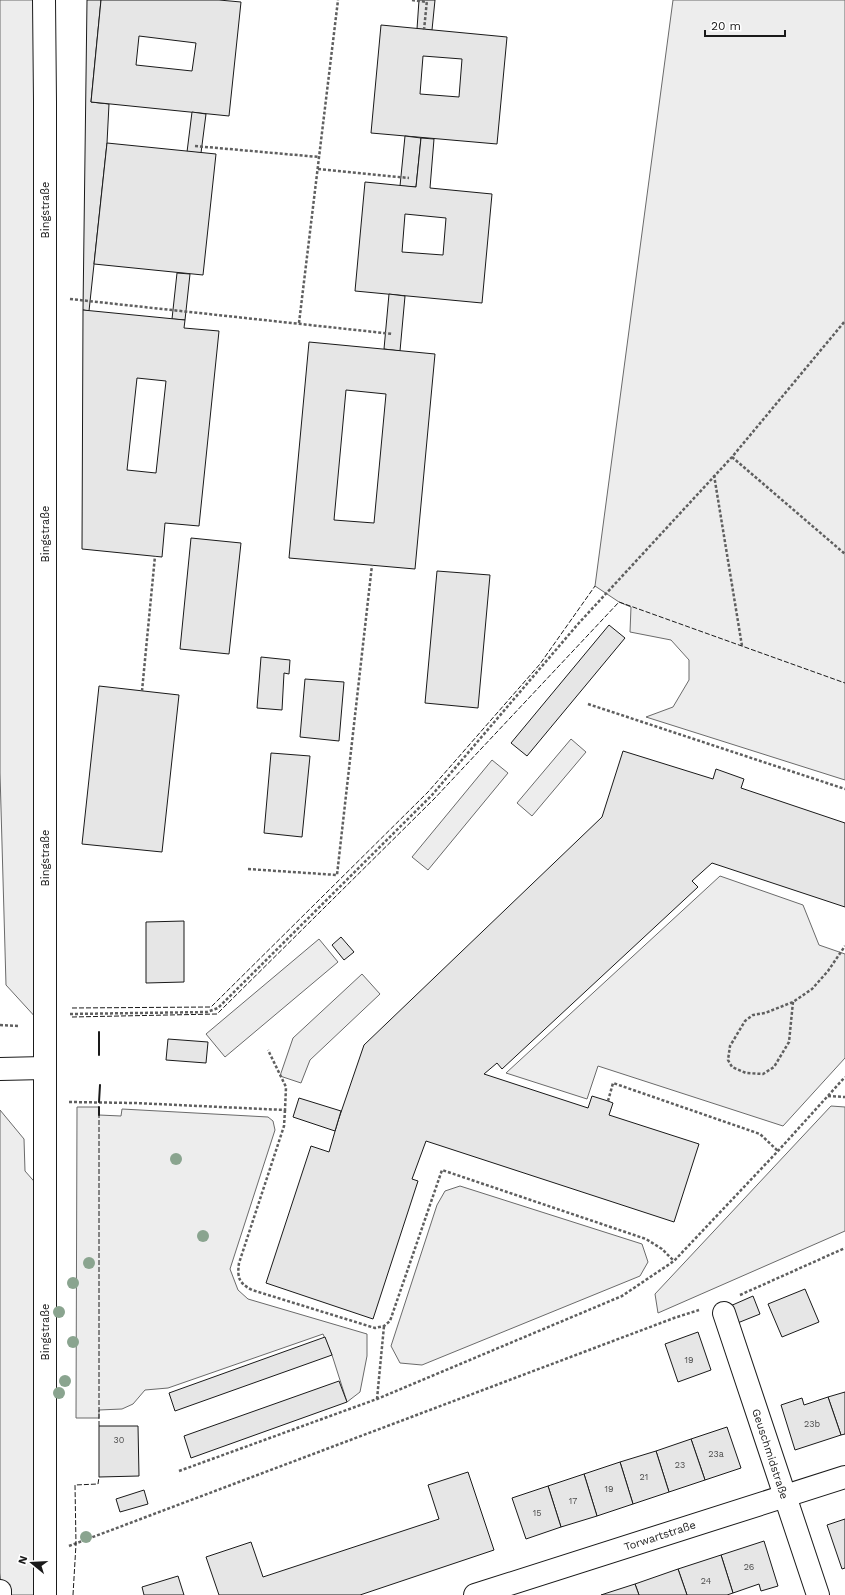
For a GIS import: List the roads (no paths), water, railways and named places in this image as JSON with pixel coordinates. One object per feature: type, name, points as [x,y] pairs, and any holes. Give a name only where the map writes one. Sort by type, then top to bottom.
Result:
[{"type":"street","name":"Bingstraße","points":[[44,0],[46,101],[44,1026],[45,1595]]},
{"type":"street","points":[[0,1069],[44,1068]]},
{"type":"street","name":"Geuschmidstraße","points":[[720,1307],[818,1595]]},
{"type":"street","name":"Torwartstraße","points":[[475,1595],[845,1477]]},
{"type":"street","points":[[0,1590],[0,1595]]}]
